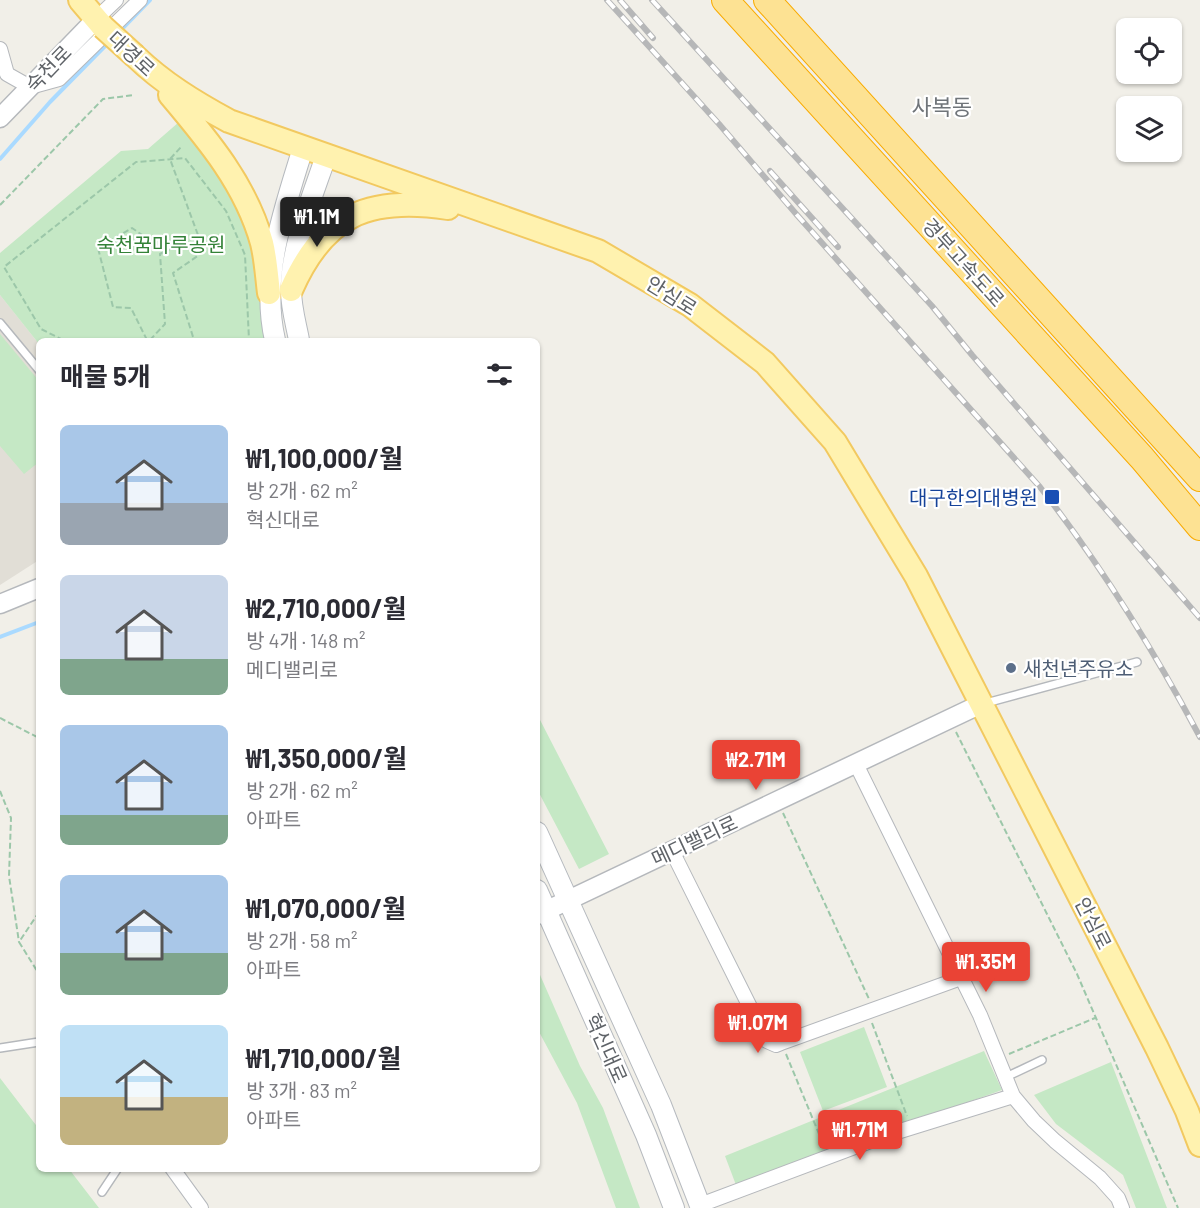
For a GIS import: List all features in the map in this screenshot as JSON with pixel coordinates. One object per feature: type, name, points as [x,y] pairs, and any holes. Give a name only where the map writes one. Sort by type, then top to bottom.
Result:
[{"type":"highway","name":"경부고속도로","points":[[725,0],[1142,458],[1200,527]]},
{"type":"highway","name":"경부고속도로","points":[[767,0],[1200,478]]},
{"type":"main road","name":"대경로","points":[[80,0],[100,23],[141,62],[190,100]]},
{"type":"main road","points":[[141,62],[201,131],[240,187],[298,338]]},
{"type":"main road","name":"안심로","points":[[190,100],[229,121],[598,251],[690,305],[765,363],[835,442],[916,576],[1157,1048],[1187,1111],[1200,1145]]},
{"type":"main road","points":[[275,338],[280,292],[277,236],[303,148]]},
{"type":"main road","points":[[280,292],[296,255],[326,156]]},
{"type":"main road","points":[[280,292],[299,273],[316,244],[335,226],[361,212],[379,207],[410,205],[492,215]]},
{"type":"main road","points":[[540,839],[661,1106],[701,1206]]},
{"type":"main road","name":"혁신대로","points":[[542,912],[646,1135],[674,1208]]},
{"type":"street","points":[[100,23],[116,0]]},
{"type":"street","points":[[0,50],[4,77],[30,87],[59,79],[140,0]]},
{"type":"street","name":"숙천로","points":[[0,118],[30,87],[100,23]]},
{"type":"street","points":[[0,603],[36,589]]},
{"type":"street","name":"메디밸리로","points":[[542,912],[981,704]]},
{"type":"street","points":[[856,764],[961,978],[1013,1096],[1055,1141],[1100,1178],[1118,1198],[1122,1208]]},
{"type":"street","points":[[672,851],[767,1041],[776,1045],[961,978]]},
{"type":"street","points":[[701,1206],[911,1127],[1013,1096]]},
{"type":"street","points":[[175,1172],[201,1208]]},
{"type":"lane","points":[[0,323],[36,366]]},
{"type":"lane","points":[[981,704],[1137,662]]},
{"type":"lane","points":[[0,1048],[36,1042]]},
{"type":"lane","points":[[1006,1077],[1042,1060]]},
{"type":"lane","points":[[102,1192],[114,1172]]},
{"type":"path","points":[[0,205],[103,99],[134,95]]},
{"type":"path","points":[[170,159],[182,146]]},
{"type":"path","points":[[59,338],[41,329],[4,267],[136,162],[185,158],[226,212],[245,255],[249,338]]},
{"type":"path","points":[[151,338],[165,324],[160,254],[198,235],[170,159]]},
{"type":"path","points":[[148,338],[131,308],[113,307],[98,248],[132,228],[148,239],[172,235],[199,255],[173,273],[193,338]]},
{"type":"path","points":[[0,718],[36,736]]},
{"type":"path","points":[[950,719],[1077,975],[1178,1208]]},
{"type":"path","points":[[0,791],[11,818],[9,876],[19,942],[36,969]]},
{"type":"path","points":[[778,801],[871,1011],[911,1127]]},
{"type":"path","points":[[19,942],[36,916]]},
{"type":"path","points":[[998,1058],[1096,1018]]},
{"type":"path","points":[[782,1043],[829,1156]]},
{"type":"shaded area","points":[[0,295],[36,340],[36,562],[0,585]]},
{"type":"green space","name":"숙천꿈마루공원","points":[[187,115],[249,206],[275,338],[36,338],[36,340],[0,295],[0,253],[121,151],[148,149]]},
{"type":"green space","points":[[0,334],[36,377],[36,464],[24,474],[0,446]]},
{"type":"green space","points":[[540,720],[609,854],[579,869],[540,795]]},
{"type":"green space","points":[[540,975],[580,1066],[603,1108],[640,1208],[616,1208],[577,1103],[540,1034]]},
{"type":"green space","points":[[864,1027],[887,1087],[823,1111],[800,1052]]},
{"type":"green space","points":[[984,1051],[1002,1090],[736,1185],[725,1156]]},
{"type":"green space","points":[[1111,1062],[1167,1208],[1136,1208],[1123,1175],[1056,1124],[1034,1095]]},
{"type":"green space","points":[[0,1078],[36,1125],[36,1172],[71,1172],[99,1208],[0,1208]]},
{"type":"waterway","points":[[119,32],[150,0]]},
{"type":"waterway","points":[[0,159],[50,102],[110,41]]},
{"type":"waterway","points":[[0,637],[36,623]]},
{"type":"railway","points":[[607,0],[1040,487],[1125,608],[1200,737]]},
{"type":"railway","points":[[620,0],[653,38]]},
{"type":"railway","points":[[652,0],[932,306],[1200,618]]},
{"type":"railway","points":[[770,171],[838,247]]},
{"type":"place","name":"대구한의대병원","points":[[1052,497]]},
{"type":"place","name":"새천년주유소","points":[[1011,668]]},
{"type":"district","name":"사복동","points":[[942,106]]}]
